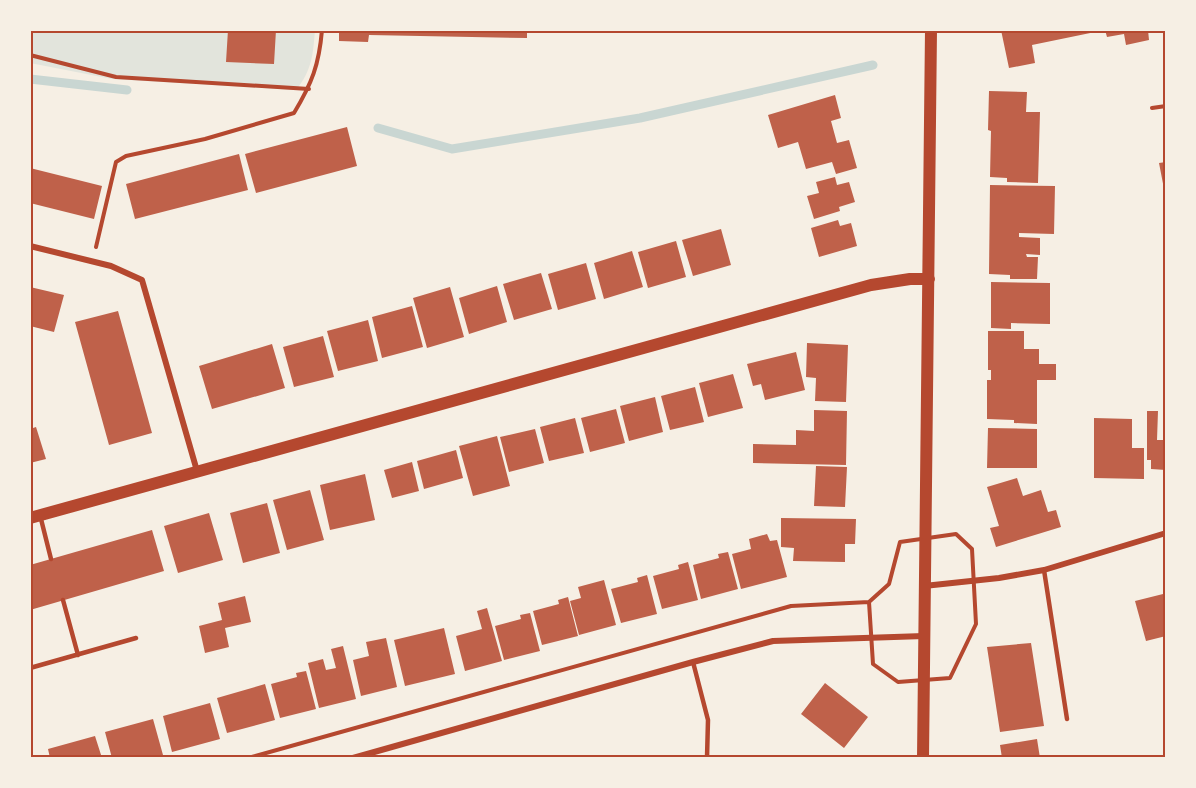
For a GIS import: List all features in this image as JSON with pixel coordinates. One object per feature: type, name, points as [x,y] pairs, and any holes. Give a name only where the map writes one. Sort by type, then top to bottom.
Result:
[{"type":"main road","points":[[923,758],[931,30]]},
{"type":"main road","points":[[35,517],[871,285],[910,279],[929,279]]},
{"type":"street","points":[[30,246],[111,266],[142,280],[197,471]]},
{"type":"street","points":[[924,586],[999,578],[1044,570],[1166,533]]},
{"type":"street","points":[[353,758],[773,641],[924,636]]},
{"type":"lane","points":[[35,517],[51,559]]},
{"type":"lane","points":[[1044,570],[1067,719]]},
{"type":"lane","points":[[63,600],[78,655]]},
{"type":"lane","points":[[30,668],[136,638]]},
{"type":"lane","points":[[693,662],[708,720],[707,758]]},
{"type":"path","points":[[93,262],[116,162],[126,156],[205,139],[294,113],[309,89],[320,49],[320,31]]},
{"type":"path","points":[[30,55],[116,77],[309,89]]},
{"type":"path","points":[[1152,108],[1166,106]]},
{"type":"path","points":[[248,758],[791,606],[869,602]]},
{"type":"shaded area","points":[[30,30],[315,30],[311,62],[296,90],[112,79],[30,63]]},
{"type":"building","points":[[228,30],[276,30],[274,64],[226,62]]},
{"type":"building","points":[[339,30],[527,30],[527,38],[369,35],[368,42],[339,41]]},
{"type":"building","points":[[1001,30],[1100,31],[1032,45],[1035,63],[1009,68]]},
{"type":"building","points":[[1105,30],[1148,30],[1149,40],[1126,45],[1124,34],[1107,37]]},
{"type":"building","points":[[989,91],[1027,92],[1026,112],[1040,112],[1038,183],[1007,182],[1007,178],[990,177]]},
{"type":"building","points":[[835,95],[841,118],[831,121],[837,143],[849,140],[857,168],[836,174],[832,162],[806,169],[798,142],[778,148],[768,115]]},
{"type":"building","points":[[347,127],[357,166],[256,193],[245,154]]},
{"type":"building","points":[[239,154],[248,190],[135,219],[126,184]]},
{"type":"building","points":[[1166,162],[1166,194],[1165,194],[1159,163]]},
{"type":"building","points":[[30,168],[102,186],[94,219],[30,203]]},
{"type":"building","points":[[835,177],[837,185],[849,182],[855,202],[839,207],[840,211],[814,219],[807,196],[819,193],[816,182]]},
{"type":"building","points":[[990,185],[1055,186],[1054,234],[1019,233],[1019,237],[1040,238],[1040,255],[1026,254],[1027,257],[1038,257],[1037,279],[1010,279],[1010,275],[989,274]]},
{"type":"building","points":[[838,220],[840,226],[851,223],[857,246],[819,257],[811,228]]},
{"type":"building","points":[[721,229],[731,265],[693,276],[682,240]]},
{"type":"building","points":[[676,241],[686,277],[648,288],[638,252]]},
{"type":"building","points":[[632,251],[643,287],[604,299],[594,263]]},
{"type":"building","points":[[586,263],[596,299],[558,310],[548,274]]},
{"type":"building","points":[[541,273],[552,309],[514,320],[503,284]]},
{"type":"building","points":[[991,282],[1050,283],[1050,324],[1011,323],[1011,329],[991,328]]},
{"type":"building","points":[[497,286],[507,322],[469,334],[459,298]]},
{"type":"building","points":[[30,287],[64,295],[54,332],[30,326]]},
{"type":"building","points":[[450,287],[464,337],[427,348],[413,298]]},
{"type":"building","points":[[412,306],[423,347],[382,358],[372,317]]},
{"type":"building","points":[[118,311],[152,433],[109,445],[75,322]]},
{"type":"building","points":[[368,320],[378,361],[338,371],[327,331]]},
{"type":"building","points":[[988,331],[1024,331],[1024,349],[1039,349],[1039,364],[1056,364],[1056,380],[1037,380],[1037,424],[987,419],[987,380],[991,380],[991,370],[988,370]]},
{"type":"building","points":[[323,336],[334,377],[294,387],[283,347]]},
{"type":"building","points":[[807,343],[848,345],[846,402],[815,401],[816,378],[806,377]]},
{"type":"building","points":[[272,344],[285,388],[212,409],[199,366]]},
{"type":"building","points":[[796,352],[805,390],[765,400],[761,384],[753,386],[747,364]]},
{"type":"building","points":[[733,374],[743,408],[708,417],[699,383]]},
{"type":"building","points":[[695,387],[704,422],[670,430],[661,396]]},
{"type":"building","points":[[655,397],[663,432],[629,441],[620,406]]},
{"type":"building","points":[[616,409],[625,443],[590,452],[581,418]]},
{"type":"building","points":[[814,410],[847,411],[846,465],[753,463],[753,444],[796,445],[796,430],[814,431]]},
{"type":"building","points":[[1147,411],[1158,411],[1157,440],[1166,440],[1166,470],[1151,469],[1151,460],[1147,460]]},
{"type":"building","points":[[575,418],[584,453],[549,461],[540,427]]},
{"type":"building","points":[[1094,418],[1132,419],[1132,448],[1144,448],[1144,479],[1094,478]]},
{"type":"building","points":[[36,427],[46,459],[30,463],[30,429]]},
{"type":"building","points":[[988,428],[1037,429],[1037,468],[987,468]]},
{"type":"building","points":[[535,429],[544,463],[509,472],[500,437]]},
{"type":"building","points":[[497,436],[510,486],[473,496],[459,446]]},
{"type":"building","points":[[456,450],[463,478],[424,489],[417,461]]},
{"type":"building","points":[[412,462],[419,491],[392,498],[384,470]]},
{"type":"building","points":[[816,466],[847,467],[845,507],[814,506]]},
{"type":"building","points":[[365,474],[375,520],[330,530],[320,485]]},
{"type":"building","points":[[1017,478],[1023,496],[1041,490],[1048,512],[1056,510],[1061,527],[996,547],[990,528],[999,526],[987,487]]},
{"type":"building","points":[[310,490],[324,540],[287,550],[273,500]]},
{"type":"building","points":[[267,503],[280,553],[243,563],[230,513]]},
{"type":"building","points":[[209,513],[223,560],[178,573],[164,526]]},
{"type":"building","points":[[781,518],[856,519],[855,544],[845,544],[845,562],[793,561],[794,548],[781,547]]},
{"type":"building","points":[[152,530],[164,571],[30,610],[30,565]]},
{"type":"building","points":[[767,534],[770,541],[777,540],[787,577],[741,589],[732,554],[751,549],[749,539]]},
{"type":"building","points":[[728,552],[738,589],[701,599],[693,565],[719,558],[718,554]]},
{"type":"building","points":[[688,562],[698,600],[662,609],[653,576],[679,569],[678,565]]},
{"type":"building","points":[[647,575],[657,614],[621,623],[611,589],[638,582],[637,578]]},
{"type":"building","points":[[604,580],[616,625],[579,635],[570,601],[581,598],[578,587]]},
{"type":"building","points":[[1163,594],[1166,606],[1166,636],[1146,641],[1135,601]]},
{"type":"building","points":[[245,596],[251,622],[225,628],[229,647],[205,653],[199,626],[222,620],[218,603]]},
{"type":"building","points":[[568,597],[578,636],[542,645],[533,611],[559,604],[558,600]]},
{"type":"building","points":[[487,608],[502,661],[465,671],[456,636],[482,629],[477,611]]},
{"type":"building","points":[[530,613],[540,651],[504,660],[495,626],[521,619],[520,615]]},
{"type":"building","points":[[444,628],[455,674],[405,686],[394,640]]},
{"type":"building","points":[[386,638],[397,687],[361,696],[353,660],[369,656],[366,642]]},
{"type":"building","points":[[1031,643],[1044,726],[1000,732],[987,647]]},
{"type":"building","points":[[343,646],[356,699],[319,708],[308,663],[323,659],[326,670],[336,668],[331,649]]},
{"type":"building","points":[[306,671],[316,709],[280,718],[271,684],[297,677],[296,673]]},
{"type":"building","points":[[825,683],[868,717],[844,748],[801,714]]},
{"type":"building","points":[[265,684],[275,720],[227,733],[217,698]]},
{"type":"building","points":[[210,703],[220,739],[172,752],[163,716]]},
{"type":"building","points":[[153,719],[163,755],[152,758],[112,758],[105,732]]},
{"type":"building","points":[[95,736],[102,758],[50,758],[48,749]]},
{"type":"building","points":[[1037,739],[1040,758],[1002,758],[1000,745]]},
{"type":"waterway","points":[[378,128],[452,149],[640,118],[873,65]]},
{"type":"waterway","points":[[30,79],[127,90]]}]
